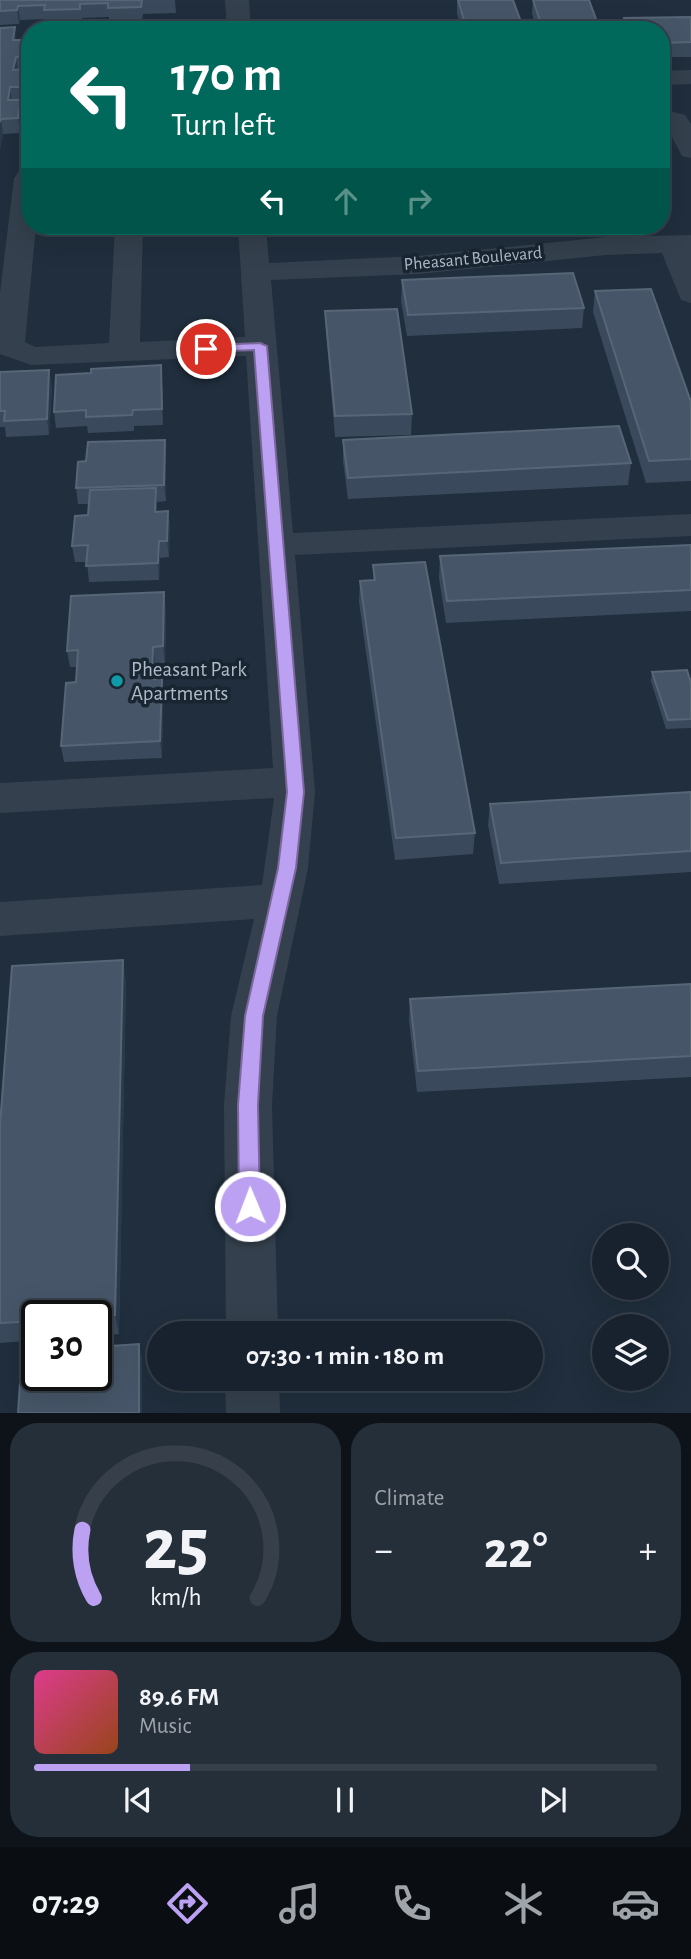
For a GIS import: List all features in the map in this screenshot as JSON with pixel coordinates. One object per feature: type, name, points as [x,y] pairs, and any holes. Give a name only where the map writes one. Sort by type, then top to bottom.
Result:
[{"type":"street","points":[[237,0],[238,21]]},
{"type":"street","points":[[670,78],[691,77]]},
{"type":"street","points":[[670,119],[677,120],[691,150]]},
{"type":"street","points":[[21,234],[9,347],[31,356],[260,346]]},
{"type":"street","points":[[124,352],[129,235]]},
{"type":"street","points":[[252,235],[295,792],[287,868],[254,1016],[248,1105],[252,1321]]},
{"type":"street","points":[[682,244],[691,294]]},
{"type":"street","name":"Pheasant Boulevard","points":[[254,272],[418,265],[606,246],[682,244]]},
{"type":"street","points":[[276,545],[691,525]]},
{"type":"street","points":[[0,798],[294,782]]},
{"type":"street","points":[[0,919],[279,901]]},
{"type":"street","points":[[252,1391],[253,1413]]},
{"type":"building","points":[[0,0],[142,0],[141,7],[108,8],[108,3],[80,4],[80,9],[44,10],[45,5],[18,6],[17,10],[0,11]]},
{"type":"building","points":[[458,0],[513,0],[521,21],[464,21]]},
{"type":"building","points":[[533,0],[589,0],[597,21],[540,21]]},
{"type":"building","points":[[691,17],[691,42],[670,43],[670,21],[625,21],[624,18]]},
{"type":"building","points":[[15,27],[13,40],[21,40],[21,57],[16,57],[13,70],[21,69],[21,87],[10,87],[8,100],[21,100],[18,118],[1,119],[0,122],[0,28]]},
{"type":"building","points":[[573,273],[584,308],[408,315],[402,280]]},
{"type":"building","points":[[651,289],[691,402],[691,459],[649,461],[595,291]]},
{"type":"building","points":[[397,309],[412,414],[335,416],[325,311]]},
{"type":"building","points":[[161,365],[162,409],[133,410],[132,415],[86,417],[86,410],[54,412],[56,375],[91,373],[91,369]]},
{"type":"building","points":[[49,370],[47,419],[4,421],[5,411],[0,411],[0,372]]},
{"type":"building","points":[[619,426],[631,463],[348,478],[343,440]]},
{"type":"building","points":[[165,440],[164,485],[76,488],[78,462],[86,461],[88,442]]},
{"type":"building","points":[[156,488],[155,512],[168,511],[167,541],[159,541],[158,563],[86,566],[88,545],[72,546],[75,516],[88,515],[90,490]]},
{"type":"building","points":[[691,545],[691,590],[447,601],[440,556]]},
{"type":"building","points":[[425,562],[475,833],[396,838],[360,581],[375,580],[373,565]]},
{"type":"building","name":"Pheasant Park Apartments","points":[[164,592],[163,646],[153,647],[152,679],[162,679],[160,741],[61,746],[66,683],[76,682],[78,650],[67,651],[71,596]]},
{"type":"building","points":[[687,670],[691,683],[691,719],[668,720],[652,672]]},
{"type":"building","points":[[691,792],[691,851],[501,863],[490,804]]},
{"type":"building","points":[[123,960],[115,1315],[112,1315],[112,1300],[21,1300],[21,1322],[0,1323],[0,1125],[12,966]]},
{"type":"building","points":[[691,984],[691,1056],[418,1071],[410,999]]},
{"type":"building","points":[[139,1344],[139,1413],[18,1413],[21,1368],[21,1391],[112,1391],[112,1346]]},
{"type":"place","name":"Pheasant Park Apartments","points":[[117,681]]},
{"type":"route","points":[[206,349],[260,346],[295,792],[287,868],[254,1016],[248,1105],[250,1206]]}]
